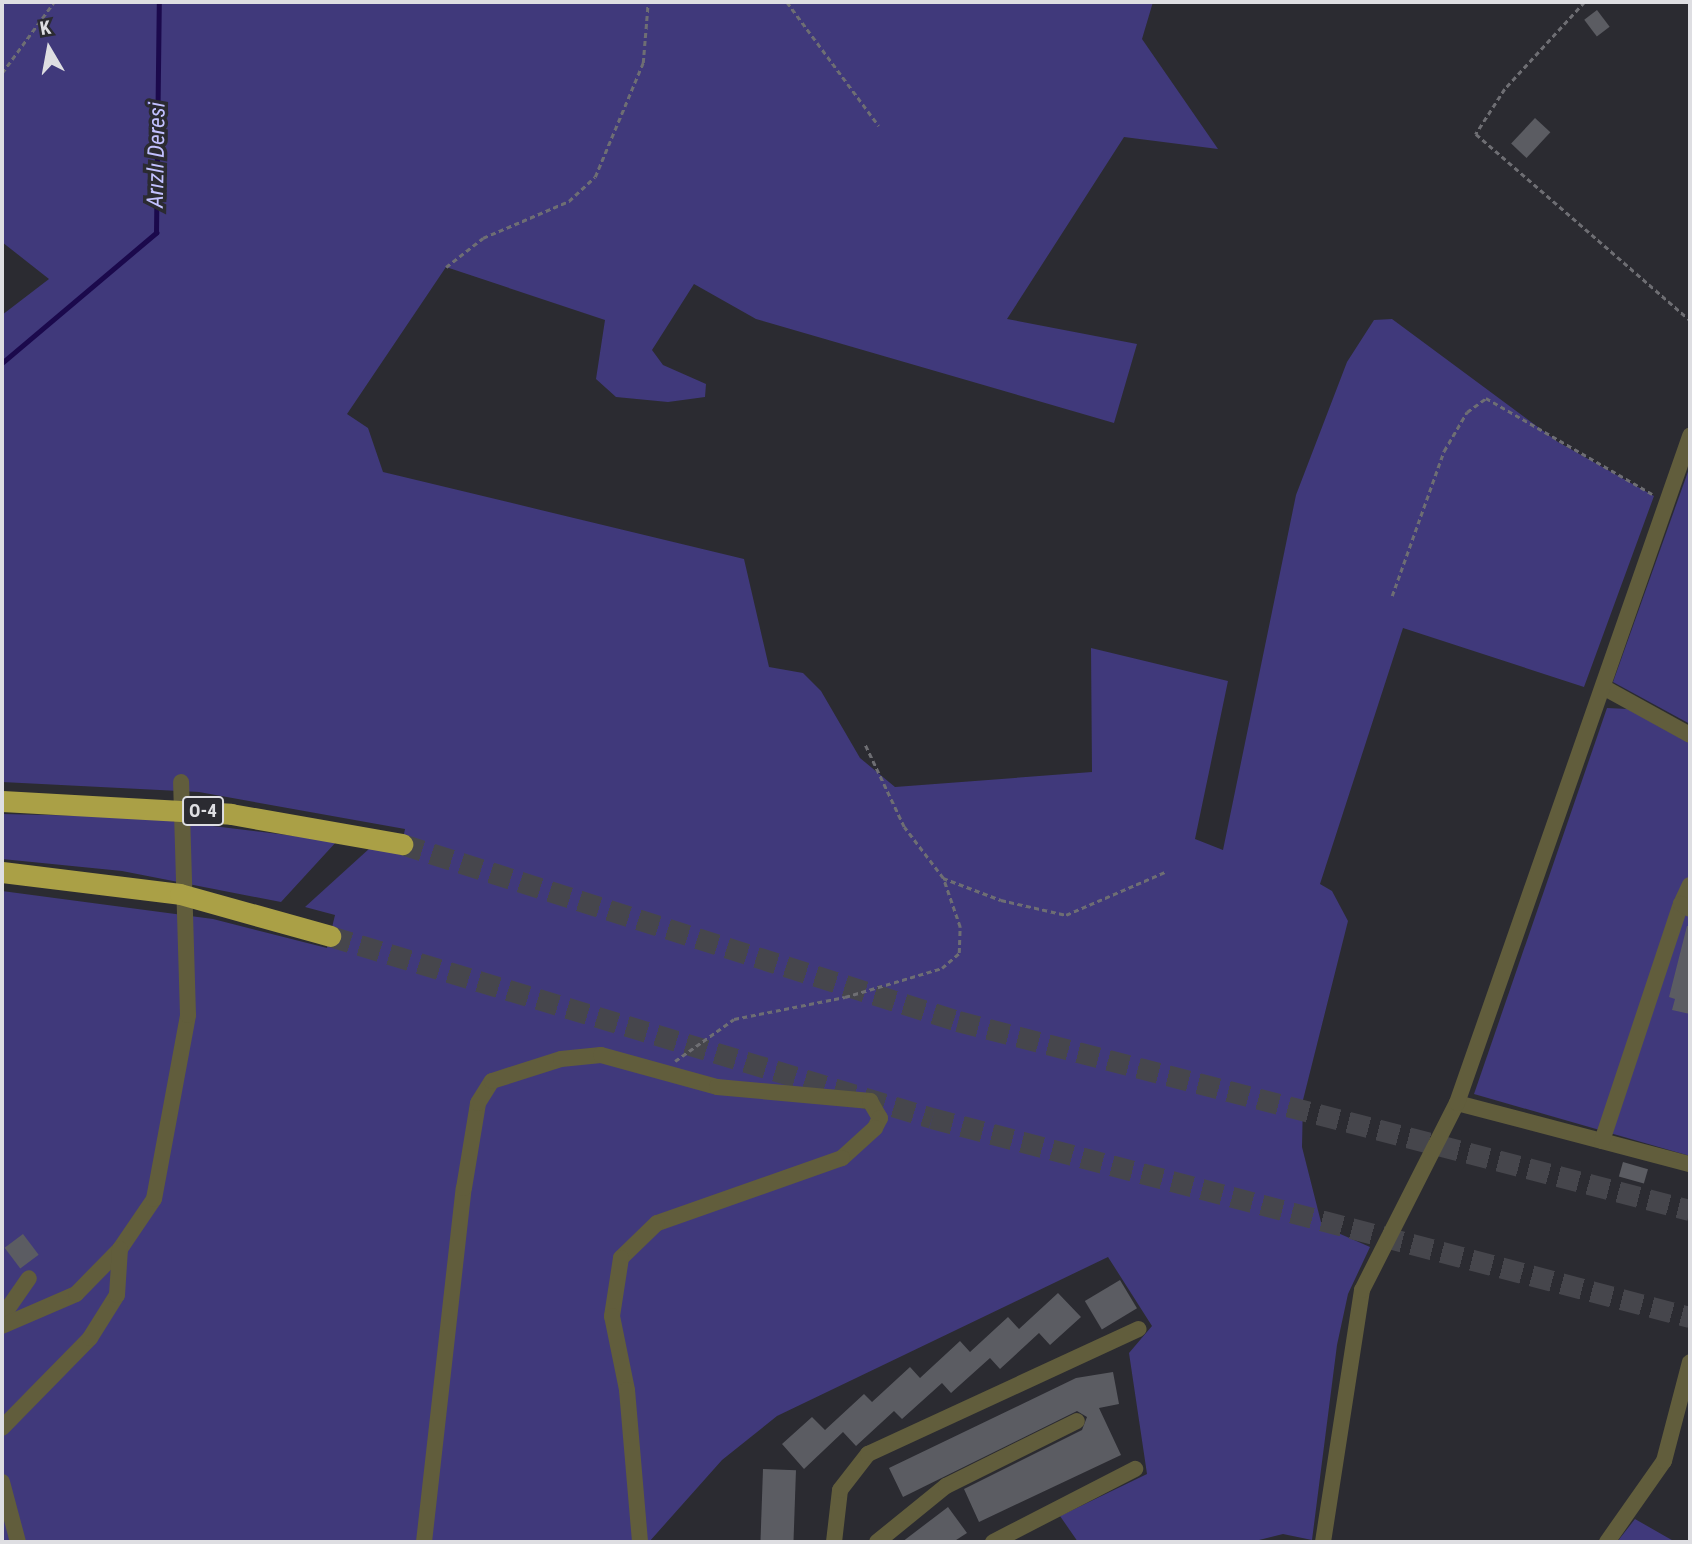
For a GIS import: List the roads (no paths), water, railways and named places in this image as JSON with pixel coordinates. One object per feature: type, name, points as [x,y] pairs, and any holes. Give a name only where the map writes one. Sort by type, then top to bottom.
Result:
[{"type":"highway","name":"O-4","points":[[2,801],[231,814],[402,844]]},
{"type":"highway","points":[[2,872],[180,894],[330,936]]},
{"type":"street","points":[[1323,1542],[1362,1290],[1457,1103],[1690,436]]},
{"type":"street","points":[[1603,687],[1690,735]]},
{"type":"street","points":[[2,1326],[76,1294],[120,1249],[155,1199],[186,1047],[181,782]]},
{"type":"street","points":[[1602,1141],[1686,907],[1690,885]]},
{"type":"street","points":[[424,1542],[464,1188],[482,1090],[503,1073],[582,1055],[626,1058],[664,1074],[759,1093],[859,1098],[870,1101],[880,1118],[842,1158],[685,1211],[628,1245],[615,1275],[612,1316],[627,1390],[640,1542]]},
{"type":"street","points":[[1457,1103],[1690,1164]]},
{"type":"street","points":[[2,1428],[90,1338],[117,1295],[120,1249]]},
{"type":"street","points":[[2,1317],[29,1278]]},
{"type":"street","points":[[834,1542],[840,1490],[868,1454],[1138,1329]]},
{"type":"street","points":[[1607,1542],[1664,1461],[1690,1362]]},
{"type":"street","points":[[877,1542],[946,1486],[1077,1421]]},
{"type":"street","points":[[993,1542],[1135,1469]]},
{"type":"street","points":[[2,1482],[18,1542]]},
{"type":"waterway","name":"Arızlı Deresi","points":[[2,363],[156,233],[159,2]]},
{"type":"tunnel","points":[[402,844],[958,1021],[1690,1210]]},
{"type":"tunnel","points":[[330,936],[932,1118],[1690,1317]]}]
